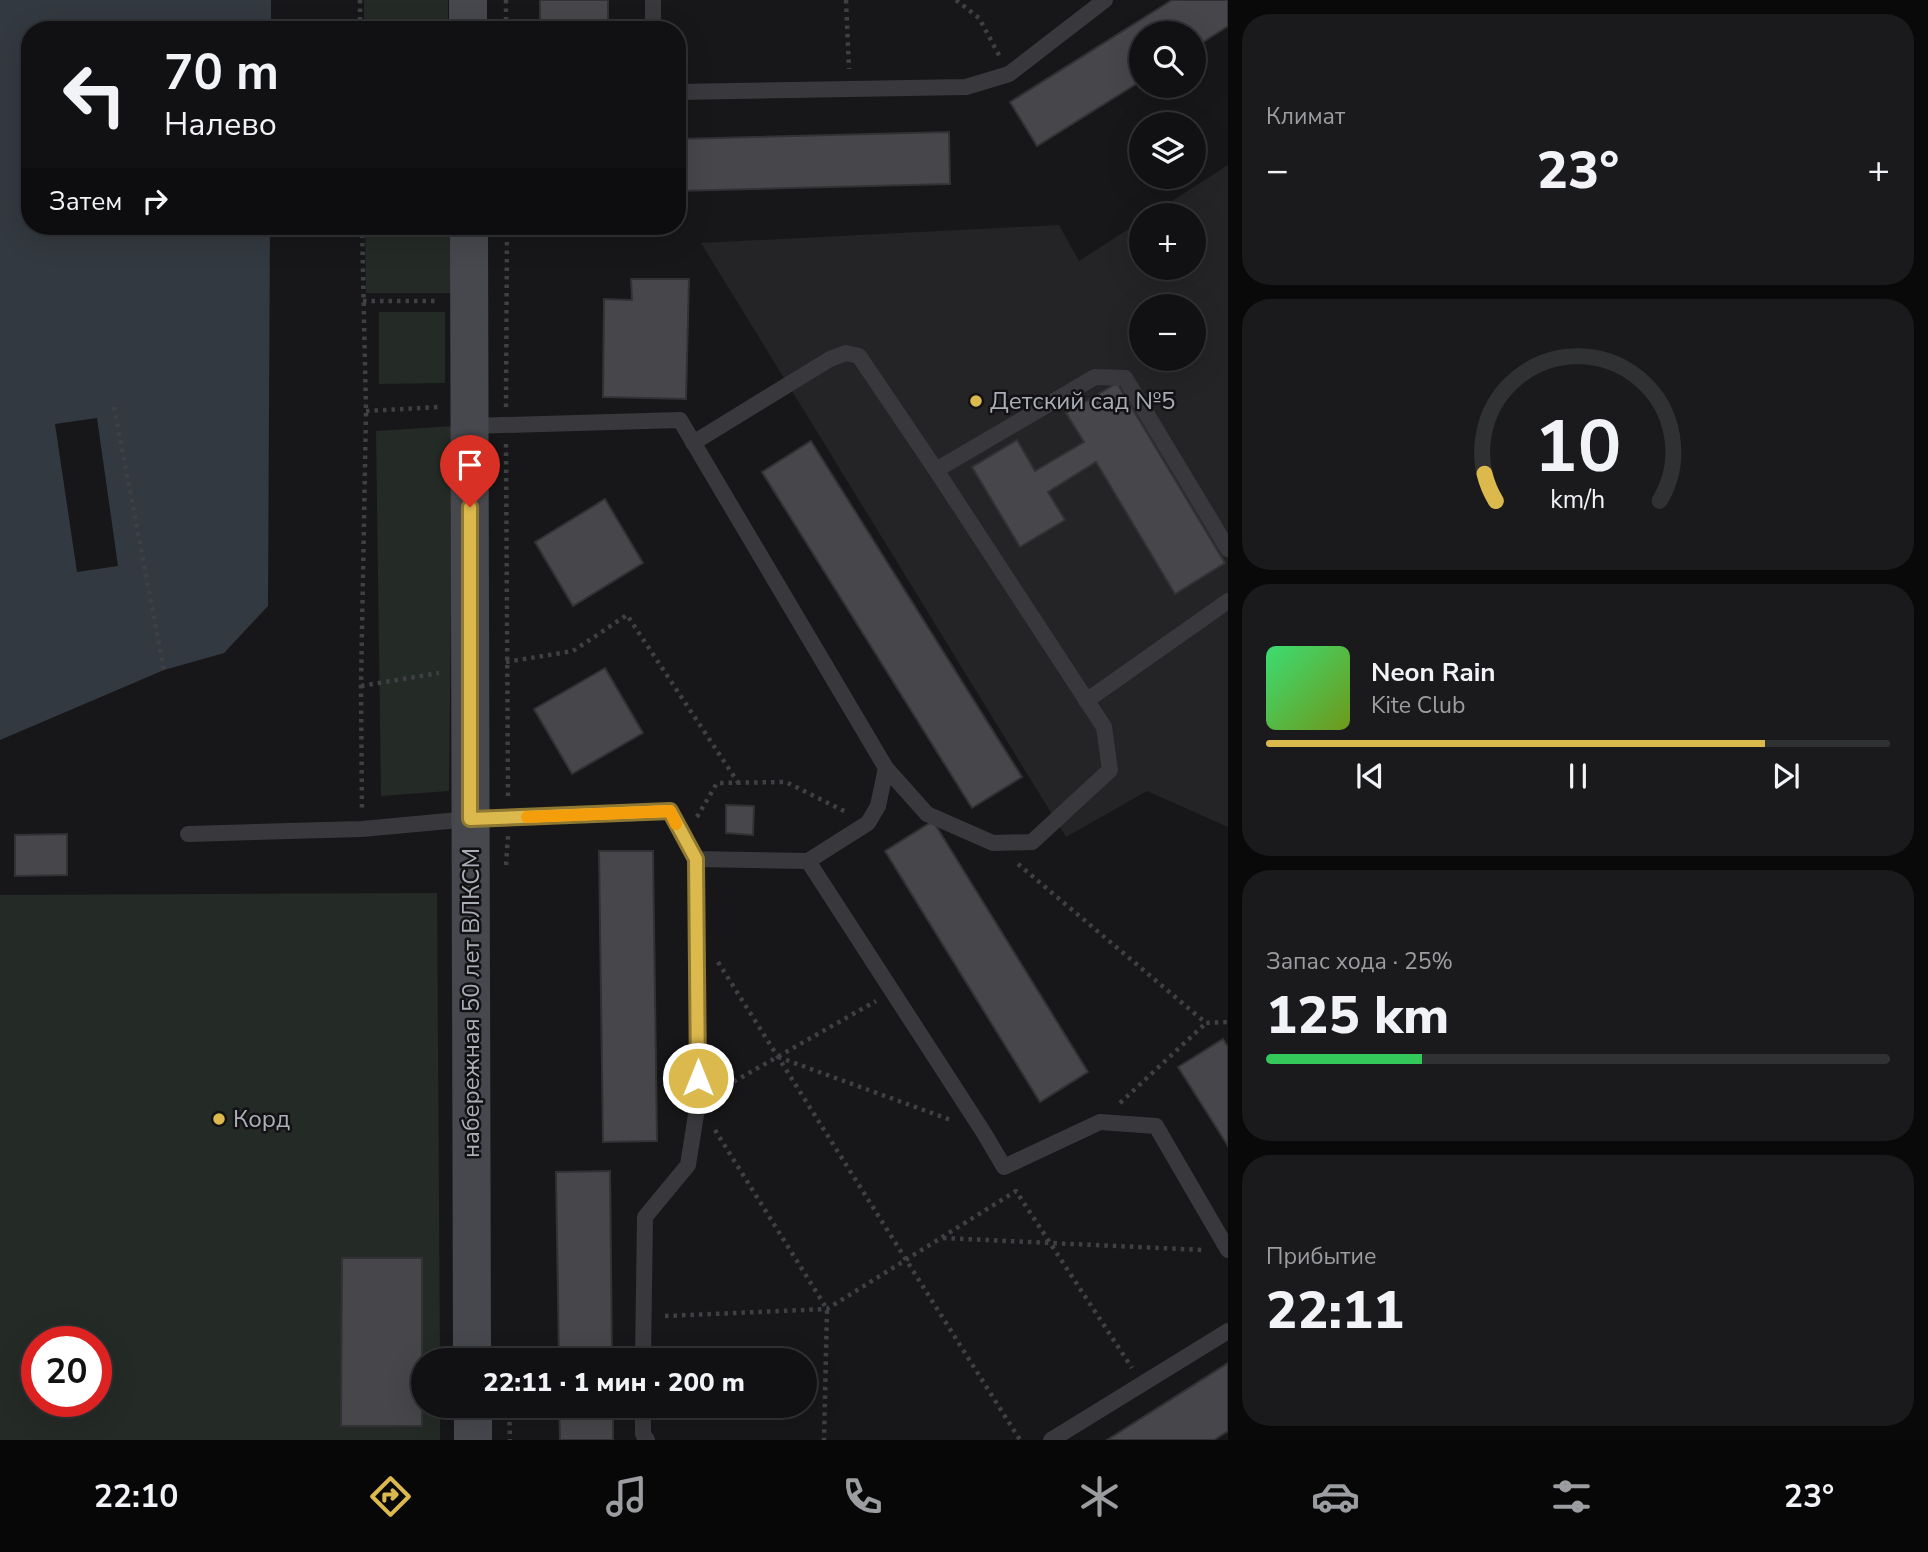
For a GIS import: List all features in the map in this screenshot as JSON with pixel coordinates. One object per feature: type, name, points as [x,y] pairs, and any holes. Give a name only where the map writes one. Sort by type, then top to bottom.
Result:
[{"type":"street","points":[[468,0],[468,21]]},
{"type":"street","name":"набережная 50 лет ВЛКСМ","points":[[469,235],[472,1348]]},
{"type":"street","points":[[473,1418],[473,1440]]},
{"type":"lane","points":[[653,0],[653,21]]},
{"type":"lane","points":[[686,92],[966,87],[1009,74],[1105,0]]},
{"type":"lane","points":[[469,416],[680,421],[693,443],[886,768],[927,814],[993,843],[1032,842],[1110,770],[1104,727],[859,356],[846,353],[830,359],[693,443]]},
{"type":"lane","points":[[936,471],[1095,377],[1125,378],[1228,550]]},
{"type":"lane","points":[[1086,701],[1228,601]]},
{"type":"lane","points":[[696,859],[808,861],[868,823],[878,806],[886,768]]},
{"type":"lane","points":[[188,834],[362,829],[470,819],[670,811],[696,859],[698,1102],[688,1165],[645,1217],[643,1348]]},
{"type":"lane","points":[[808,861],[1004,1167],[1100,1122],[1156,1126],[1221,1251]]},
{"type":"lane","points":[[1051,1440],[1228,1331]]},
{"type":"lane","points":[[643,1418],[643,1434],[647,1440]]},
{"type":"path","points":[[360,0],[360,21]]},
{"type":"path","points":[[506,0],[506,21]]},
{"type":"path","points":[[846,0],[850,90]]},
{"type":"path","points":[[956,0],[979,18],[1009,74]]},
{"type":"path","points":[[362,235],[366,411],[361,686],[362,829]]},
{"type":"path","points":[[363,301],[469,301]]},
{"type":"path","points":[[114,407],[164,670]]},
{"type":"path","points":[[366,411],[469,416]]},
{"type":"path","points":[[361,686],[573,651],[627,615],[738,784]]},
{"type":"path","points":[[684,839],[717,783],[786,782],[868,823]]},
{"type":"path","points":[[993,843],[1206,1023]]},
{"type":"path","points":[[697,929],[1020,1440]]},
{"type":"path","points":[[824,1440],[827,1309],[698,1102],[892,992]]},
{"type":"path","points":[[1100,1122],[1206,1023],[1228,1022]]},
{"type":"path","points":[[777,1056],[984,1133]]},
{"type":"path","points":[[644,1317],[827,1309],[1017,1191],[1142,1384]]},
{"type":"path","points":[[942,1238],[1221,1251]]},
{"type":"path","points":[[509,1418],[510,1440]]},
{"type":"shaded area","points":[[0,0],[271,0],[271,21],[21,21],[21,235],[270,235],[268,606],[224,653],[164,670],[0,740]]},
{"type":"shaded area","points":[[364,0],[448,0],[448,21],[364,21]]},
{"type":"shaded area","name":"Детский сад №5","points":[[1228,165],[1228,827],[1147,791],[1066,837],[701,243],[1059,225],[1079,261],[1129,229],[1129,280],[1206,280],[1206,203],[1169,203],[1191,189],[1206,189],[1206,179]]},
{"type":"shaded area","points":[[365,235],[451,235],[452,293],[366,293]]},
{"type":"shaded area","points":[[379,312],[445,312],[445,383],[379,384]]},
{"type":"shaded area","points":[[453,426],[449,791],[381,796],[376,431]]},
{"type":"shaded area","name":"Корд","points":[[437,893],[440,1348],[411,1348],[411,1418],[440,1418],[440,1440],[0,1440],[0,895]]},
{"type":"pier","points":[[97,418],[118,566],[77,572],[55,424]]},
{"type":"building","points":[[540,0],[608,0],[608,21],[540,21]]},
{"type":"building","points":[[1172,0],[1228,0],[1228,26],[1206,40],[1206,21],[1139,21]]},
{"type":"building","points":[[1129,27],[1129,88],[1037,146],[1010,102]]},
{"type":"building","points":[[949,132],[950,184],[686,191],[686,139]]},
{"type":"building","points":[[631,279],[689,279],[686,399],[603,397],[604,299],[632,300]]},
{"type":"building","points":[[1117,383],[1225,563],[1175,594],[1096,462],[1048,492],[1065,520],[1020,547],[972,467],[1017,440],[1035,471],[1084,442],[1066,413]]},
{"type":"building","points":[[811,441],[1022,777],[972,808],[762,472]]},
{"type":"building","points":[[605,499],[643,563],[573,606],[535,542]]},
{"type":"building","points":[[605,668],[643,733],[572,774],[534,709]]},
{"type":"building","points":[[726,805],[754,806],[753,835],[726,833]]},
{"type":"building","points":[[933,821],[1088,1072],[1040,1102],[885,851]]},
{"type":"building","points":[[67,834],[67,875],[15,876],[15,835]]},
{"type":"building","points":[[599,851],[653,851],[657,1141],[603,1142]]},
{"type":"building","points":[[1223,1039],[1228,1047],[1228,1146],[1178,1067]]},
{"type":"building","points":[[610,1171],[612,1348],[559,1348],[556,1172]]},
{"type":"building","points":[[342,1258],[422,1258],[422,1348],[411,1348],[411,1418],[422,1418],[422,1426],[341,1426]]},
{"type":"building","points":[[1228,1363],[1228,1431],[1214,1440],[1107,1440]]},
{"type":"building","points":[[559,1418],[613,1418],[613,1440],[560,1440]]},
{"type":"slow traffic","points":[[527,817],[670,811],[676,824]]},
{"type":"place","name":"Детский сад №5","points":[[976,401]]},
{"type":"place","name":"Корд","points":[[219,1119]]},
{"type":"route","points":[[470,507],[470,819],[670,811],[696,859],[698,1078]]}]
